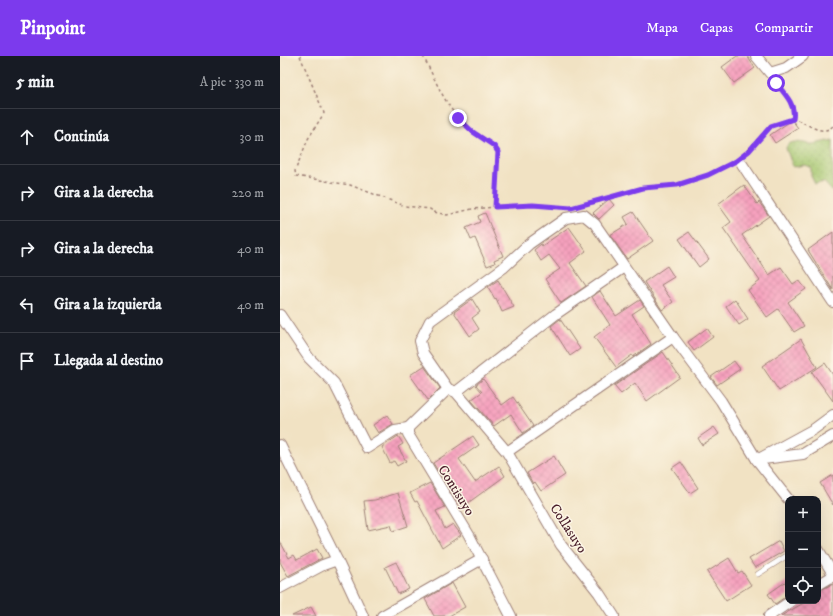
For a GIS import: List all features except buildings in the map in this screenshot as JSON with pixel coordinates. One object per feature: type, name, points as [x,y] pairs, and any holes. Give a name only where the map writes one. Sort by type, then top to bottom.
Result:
[{"type":"street","points":[[756,56],[770,73],[786,68],[803,56]]},
{"type":"street","points":[[739,161],[833,302]]},
{"type":"street","name":"Collasuyo","points":[[614,616],[599,593],[561,545],[507,452],[452,390],[424,353],[420,341],[430,322],[503,268],[529,244],[566,218],[584,215],[595,224],[624,267]]},
{"type":"street","points":[[280,315],[309,358],[334,383],[367,448],[395,430],[408,428],[452,390],[556,314],[624,267],[673,337],[721,401],[757,460],[786,496]]},
{"type":"street","points":[[507,452],[673,337]]},
{"type":"street","points":[[757,460],[814,429],[833,416]]},
{"type":"street","name":"Contisuyo","points":[[408,428],[410,439],[482,559],[511,616]]},
{"type":"street","points":[[757,460],[803,454],[833,436]]},
{"type":"street","points":[[280,445],[363,616]]},
{"type":"street","points":[[821,554],[833,575],[821,583]]},
{"type":"street","points":[[382,616],[482,559]]},
{"type":"street","points":[[280,588],[323,565],[337,560]]},
{"type":"street","points":[[768,616],[786,604]]},
{"type":"lane","points":[[758,574],[785,557]]},
{"type":"path","points":[[300,56],[324,113],[308,139],[295,171],[296,176],[350,185],[405,206],[430,209],[434,212],[447,215],[472,209],[495,207],[533,205],[565,208]]},
{"type":"path","points":[[423,56],[442,93],[458,118],[473,132],[494,146],[498,152],[495,207]]},
{"type":"path","points":[[770,73],[790,102],[795,112],[793,119]]},
{"type":"path","points":[[584,205],[643,188],[677,185],[708,175],[739,161],[771,126],[793,119],[801,120],[815,130],[829,130],[833,126]]},
{"type":"green space","points":[[833,140],[833,192],[824,182],[815,184],[811,176],[811,167],[804,165],[793,167],[786,148],[791,143],[795,142],[814,144]]},
{"type":"route","points":[[458,118],[467,128],[497,149],[499,155],[495,207],[533,205],[571,208],[643,188],[677,185],[708,175],[736,161],[749,151],[771,126],[793,119],[795,112],[790,102],[776,83]]}]
